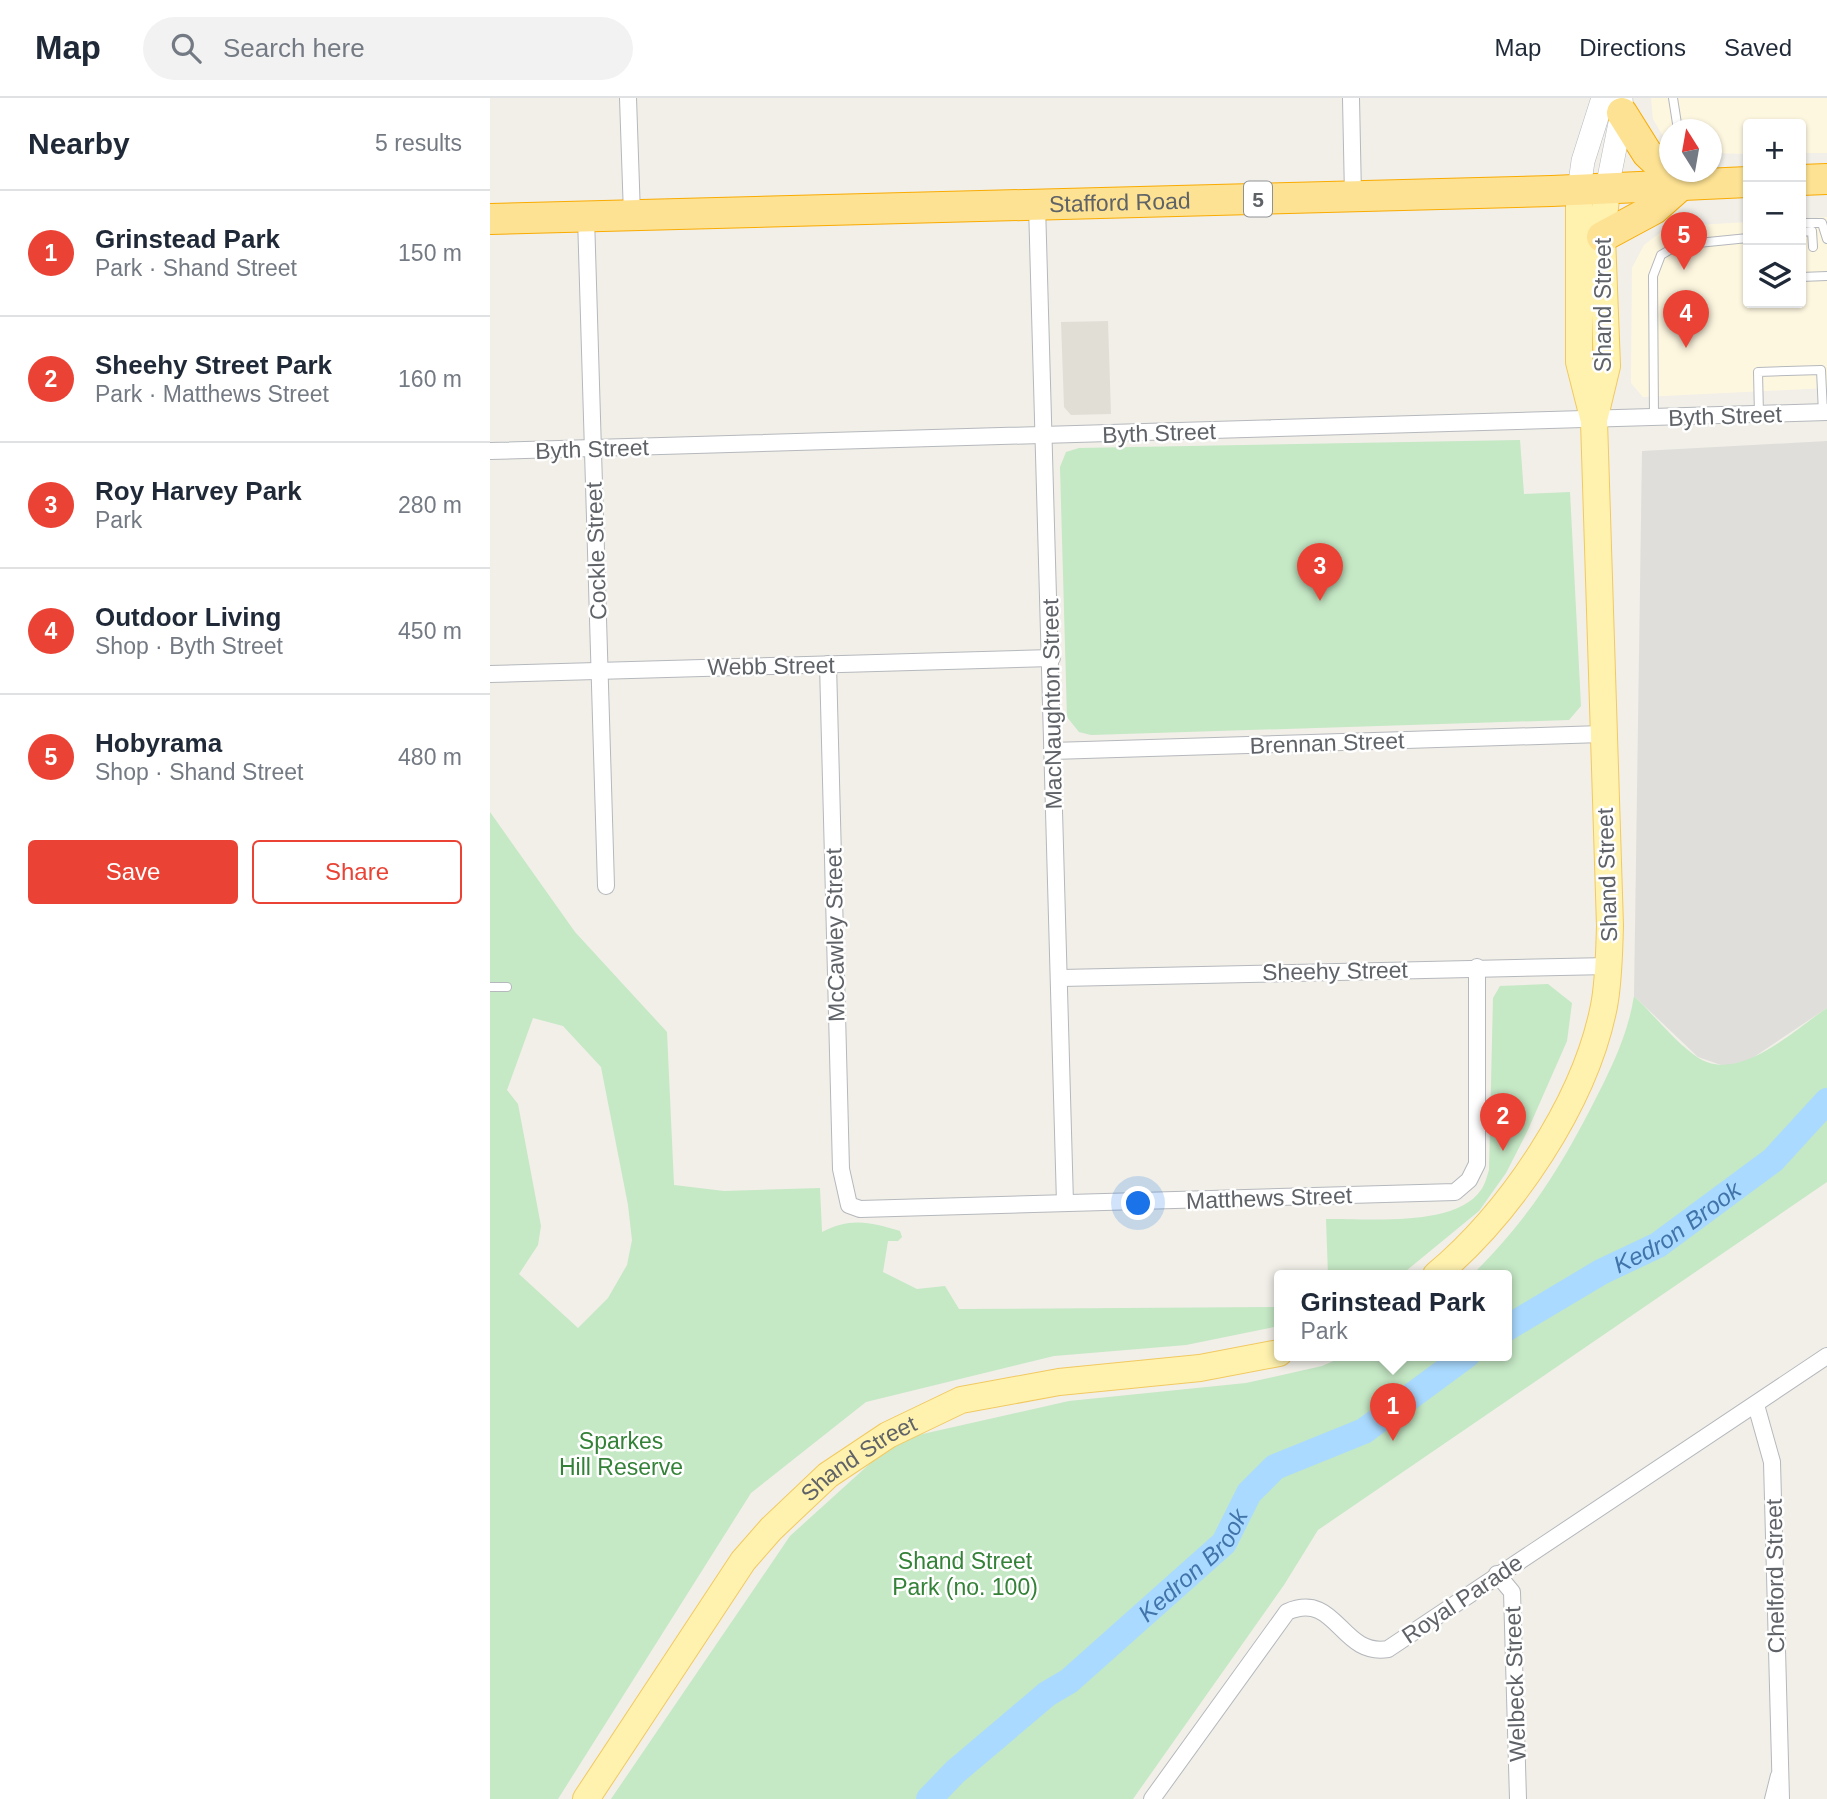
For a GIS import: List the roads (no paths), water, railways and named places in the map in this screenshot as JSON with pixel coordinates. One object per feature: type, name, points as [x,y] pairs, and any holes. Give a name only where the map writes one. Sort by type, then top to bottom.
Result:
[{"type":"highway","points":[[1615,103],[1647,153],[1659,162]]},
{"type":"highway","points":[[1806,180],[1827,179]]},
{"type":"highway","name":"Stafford Road","points":[[490,219],[1593,189],[1659,181]]},
{"type":"highway","points":[[1602,237],[1654,209],[1678,182]]},
{"type":"highway","name":"Stafford Road","points":[[1714,182],[1743,186]]},
{"type":"main road","points":[[1593,189],[1615,103]]},
{"type":"main road","name":"Shand Street","points":[[1593,189],[1602,237],[1607,366],[1594,421]]},
{"type":"main road","name":"Shand Street","points":[[1441,1270],[1483,1231],[1542,1153],[1586,1067],[1604,1007],[1609,966],[1594,421],[1580,362],[1593,189]]},
{"type":"main road","name":"Shand Street","points":[[586,1799],[743,1561],[771,1529],[828,1475],[888,1435],[961,1400],[1059,1382],[1200,1368],[1274,1354]]},
{"type":"street","points":[[628,98],[632,215]]},
{"type":"street","points":[[1351,98],[1353,196]]},
{"type":"street","name":"MacNaughton Street","points":[[1038,205],[1065,1203]]},
{"type":"street","name":"Cockle Street","points":[[586,217],[606,886]]},
{"type":"street","name":"Byth Street","points":[[490,451],[1825,413]]},
{"type":"street","name":"Webb Street","points":[[490,674],[1052,659]]},
{"type":"street","name":"McCawley Street","points":[[828,664],[841,1169],[849,1205]]},
{"type":"street","name":"Brennan Street","points":[[1052,751],[1602,734]]},
{"type":"street","name":"Sheehy Street","points":[[1061,978],[1609,966]]},
{"type":"street","name":"Matthews Street","points":[[849,1205],[860,1209],[1455,1192],[1469,1181],[1478,1164],[1477,967]]},
{"type":"street","name":"Royal Parade","points":[[1152,1799],[1287,1612],[1309,1606],[1320,1610],[1360,1647],[1375,1651],[1388,1649],[1827,1356]]},
{"type":"street","name":"Chelford Street","points":[[1756,1405],[1772,1462],[1781,1799]]},
{"type":"street","name":"Welbeck Street","points":[[1497,1574],[1512,1592],[1518,1799]]},
{"type":"lane","points":[[1673,98],[1676,119]]},
{"type":"lane","points":[[1806,223],[1822,223],[1827,239]]},
{"type":"lane","points":[[1806,230],[1812,231],[1813,247]]},
{"type":"lane","points":[[1654,419],[1653,276],[1661,255],[1678,244],[1743,239]]},
{"type":"lane","points":[[1814,265],[1815,276]]},
{"type":"lane","points":[[1806,277],[1827,276]]},
{"type":"lane","points":[[1759,415],[1758,372],[1821,370],[1825,413]]},
{"type":"lane","points":[[490,987],[507,988]]},
{"type":"lane","name":"Chelford Street","points":[[1769,1799],[1780,1749]]},
{"type":"waterway","name":"Kedron Brook","points":[[1512,1325],[1601,1272],[1658,1245],[1773,1160],[1827,1101]]},
{"type":"waterway","name":"Kedron Brook","points":[[929,1799],[955,1772],[1047,1694],[1069,1681],[1224,1543],[1249,1493],[1275,1467],[1364,1431],[1459,1361]]},
{"type":"place","name":"Hobyrama","points":[[1684,270]]},
{"type":"place","name":"Outdoor Living","points":[[1686,348]]},
{"type":"place","name":"Roy Harvey Park","points":[[1320,601]]},
{"type":"place","name":"Sheehy Street Park","points":[[1503,1151]]},
{"type":"place","name":"Grinstead Park","points":[[1393,1441]]},
{"type":"park label","name":"Sparkes Hill Reserve","points":[[621,1454]]},
{"type":"park label","name":"Shand Street Park (no. 100)","points":[[965,1574]]}]
